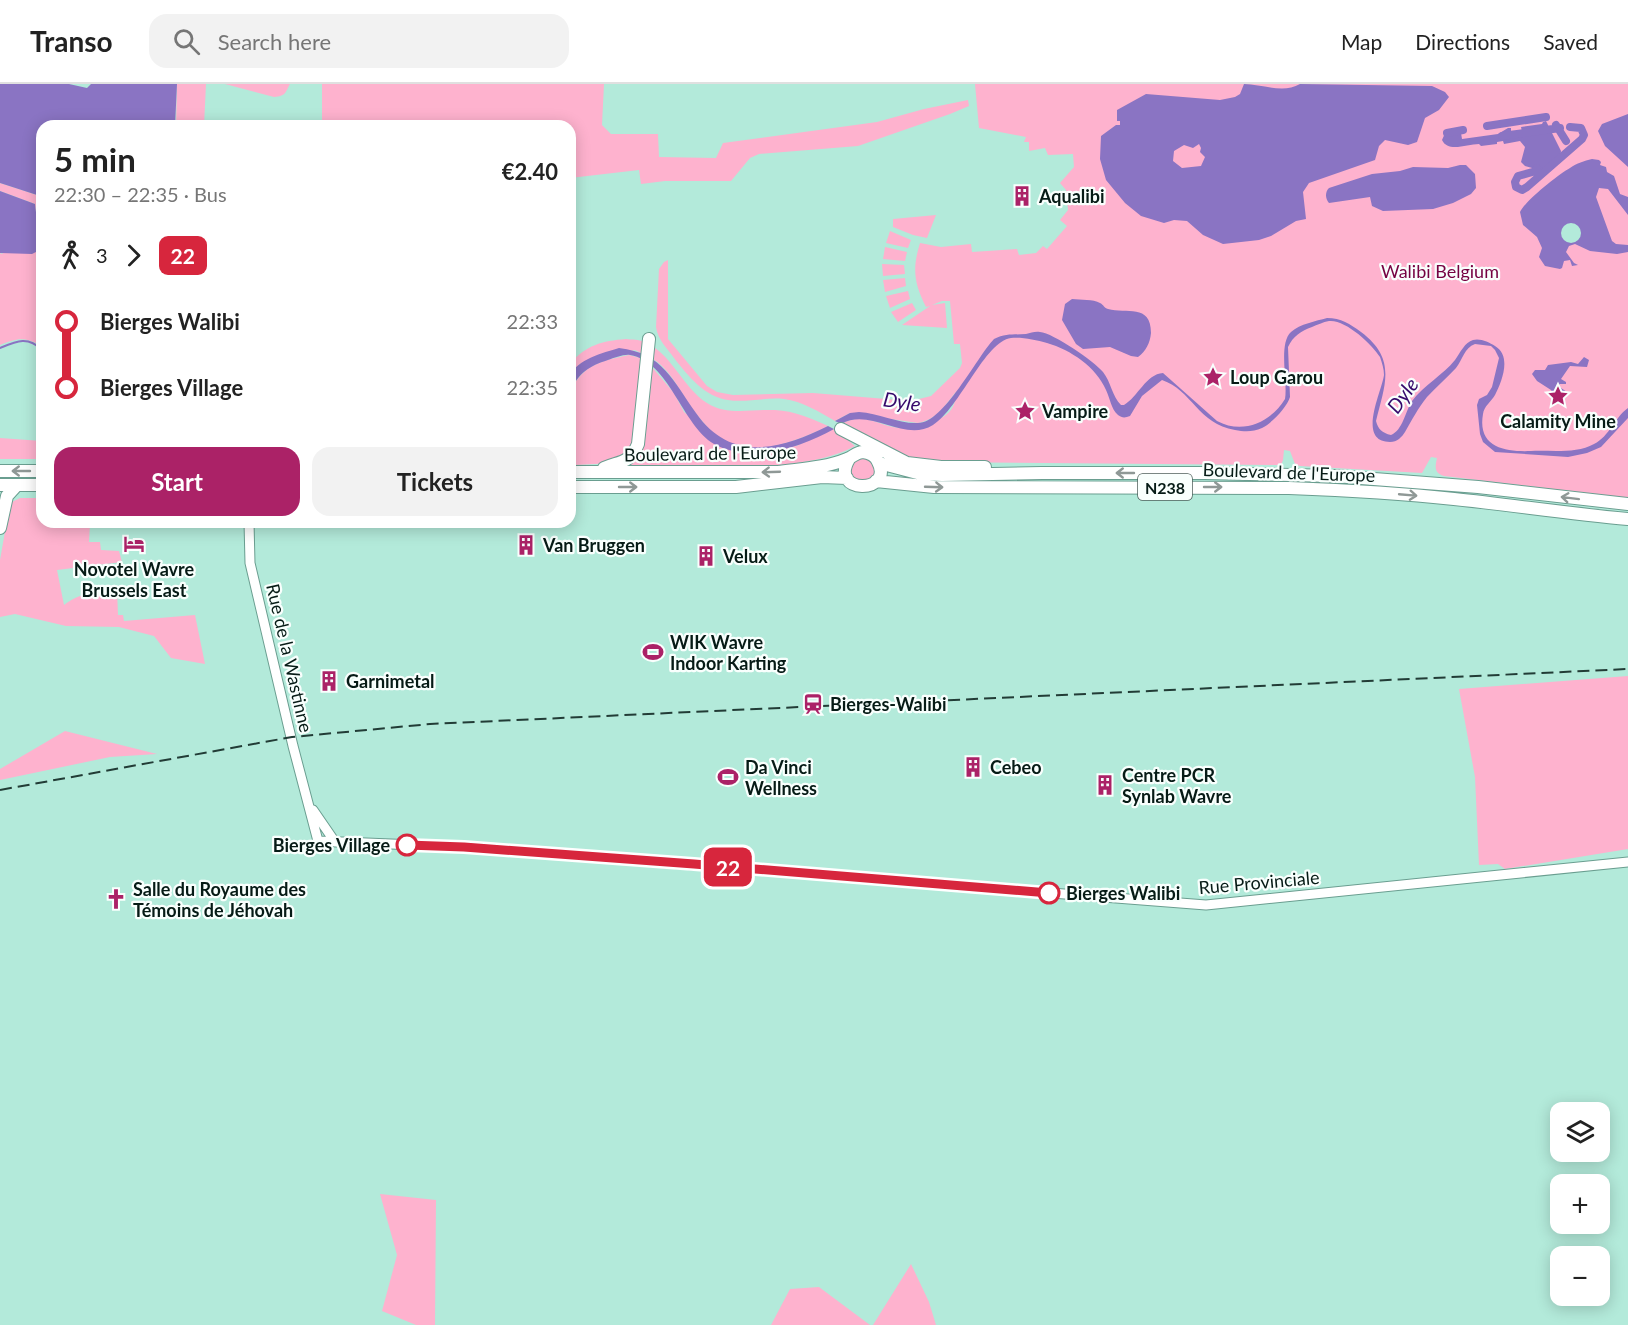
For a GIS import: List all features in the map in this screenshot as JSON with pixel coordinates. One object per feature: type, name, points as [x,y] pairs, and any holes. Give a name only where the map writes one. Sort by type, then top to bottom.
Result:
[{"type":"highway","points":[[598,472],[607,466],[618,465],[629,458],[636,449],[649,344]]},
{"type":"highway","points":[[842,429],[907,463],[941,467],[1022,467],[1042,473]]},
{"type":"highway","name":"Boulevard de l'Europe","points":[[576,472],[778,472],[808,469],[849,459],[857,453],[866,453],[875,458],[879,464],[921,474],[1248,473],[1335,476],[1478,487],[1628,504]]},
{"type":"highway","points":[[848,478],[846,468],[849,459]]},
{"type":"highway","points":[[876,481],[880,473],[879,464]]},
{"type":"highway","points":[[0,471],[36,471]]},
{"type":"highway","name":"Boulevard de l'Europe","points":[[576,487],[736,487],[822,477],[848,478],[856,486],[863,487],[870,486],[876,481],[934,487],[1324,489],[1454,499],[1585,516],[1628,519]]},
{"type":"highway","points":[[0,485],[36,485]]},
{"type":"highway","points":[[0,528],[7,496],[17,485]]},
{"type":"highway","points":[[1585,516],[1596,523],[1628,526]]},
{"type":"main road","name":"Rue de la Wastinne","points":[[249,528],[250,563],[318,841]]},
{"type":"main road","name":"Rue de la Wastinne","points":[[307,800],[335,842]]},
{"type":"main road","name":"Rue Provinciale","points":[[318,841],[488,849],[1206,904],[1628,862]]},
{"type":"green space","points":[[177,84],[206,84],[204,120],[176,120]]},
{"type":"green space","points":[[225,84],[290,84],[283,95],[274,97]]},
{"type":"green space","points":[[322,84],[604,84],[602,125],[611,134],[658,134],[659,157],[716,158],[723,143],[877,122],[968,100],[969,106],[858,146],[759,154],[750,158],[731,181],[665,181],[641,184],[639,170],[576,177],[576,120],[322,120]]},
{"type":"green space","name":"Walibi Belgium","points":[[975,84],[1628,84],[1628,498],[1444,476],[1436,469],[1437,458],[1431,457],[1422,473],[1300,466],[1295,464],[1290,451],[1284,450],[1281,465],[923,462],[910,460],[841,424],[849,420],[864,419],[900,428],[932,422],[944,416],[953,407],[956,392],[936,415],[918,423],[850,413],[835,421],[810,407],[791,400],[728,400],[712,395],[698,385],[663,344],[657,332],[659,269],[668,260],[668,339],[707,386],[717,392],[733,395],[813,393],[911,401],[931,396],[960,368],[962,363],[960,344],[954,344],[950,301],[932,305],[945,303],[947,328],[902,325],[930,306],[926,307],[916,276],[915,268],[920,243],[941,247],[971,244],[972,252],[1017,249],[1019,255],[1036,253],[1043,246],[1047,249],[1067,226],[1060,220],[1068,210],[1066,190],[1060,183],[1074,167],[1073,154],[1048,155],[1045,148],[1029,151],[1029,142],[1024,142],[1026,137],[979,128]]},
{"type":"green space","points":[[0,183],[36,195],[36,216],[35,204],[0,191]]},
{"type":"green space","points":[[936,215],[927,238],[893,227],[893,219]]},
{"type":"green space","points":[[36,216],[36,343],[19,339],[0,345],[0,253],[2,254]]},
{"type":"green space","points":[[890,231],[911,240],[908,248],[886,243]]},
{"type":"green space","points":[[885,247],[907,252],[905,261],[883,259]]},
{"type":"green space","points":[[882,264],[904,265],[905,274],[883,276]]},
{"type":"green space","points":[[905,278],[906,286],[885,292],[883,280]]},
{"type":"green space","points":[[908,291],[910,299],[890,308],[886,296]]},
{"type":"green space","points":[[912,303],[916,310],[898,322],[891,312]]},
{"type":"green space","points":[[640,340],[653,347],[669,361],[698,396],[715,407],[731,411],[789,412],[828,426],[805,437],[763,448],[737,446],[725,442],[701,420],[663,367],[635,350],[580,364],[576,369],[576,358],[582,352],[609,341]]},
{"type":"green space","points":[[629,355],[640,358],[651,366],[674,393],[684,412],[728,449],[796,446],[834,429],[855,446],[833,455],[779,465],[718,467],[635,466],[611,463],[576,465],[576,381],[587,369],[610,359]]},
{"type":"green space","points":[[0,438],[36,441],[36,459],[0,459]]},
{"type":"green space","points":[[863,458],[868,459],[874,465],[874,475],[868,481],[863,482],[858,481],[852,475],[851,470],[852,465],[858,459]]},
{"type":"green space","points":[[20,498],[36,498],[36,528],[90,528],[89,542],[100,542],[101,550],[119,551],[122,562],[57,570],[64,605],[82,595],[117,590],[118,615],[123,615],[124,621],[195,615],[205,664],[171,658],[154,636],[119,627],[66,626],[15,614],[0,617],[0,560],[10,503]]},
{"type":"green space","points":[[1628,676],[1628,849],[1505,869],[1498,864],[1479,865],[1475,777],[1459,689]]},
{"type":"green space","points":[[65,731],[157,754],[110,757],[0,780],[0,769]]},
{"type":"green space","points":[[380,1194],[436,1200],[435,1325],[416,1325],[382,1311],[397,1255]]},
{"type":"green space","points":[[911,1264],[929,1302],[936,1325],[873,1325]]},
{"type":"green space","points":[[819,1287],[870,1325],[771,1325],[790,1289]]},
{"type":"shaded area","points":[[0,84],[69,84],[87,88],[91,84],[177,84],[175,120],[36,120],[36,195],[0,183]]},
{"type":"shaded area","points":[[1244,84],[1287,88],[1300,84],[1432,86],[1445,92],[1449,97],[1439,110],[1425,118],[1417,142],[1408,145],[1385,140],[1379,146],[1375,160],[1309,183],[1303,192],[1306,219],[1296,221],[1271,236],[1259,240],[1223,244],[1203,235],[1187,221],[1174,220],[1164,223],[1141,216],[1125,203],[1106,180],[1100,159],[1101,136],[1116,125],[1120,125],[1120,121],[1117,121],[1117,110],[1146,94],[1220,100],[1240,94]],"holes":[[[1199,144],[1200,152],[1205,157],[1201,166],[1182,168],[1173,161],[1174,151],[1184,145],[1193,148]]]},
{"type":"shaded area","points":[[1628,114],[1628,167],[1605,146],[1598,131],[1602,124]]},
{"type":"shaded area","points":[[1546,121],[1561,151],[1562,161],[1556,158],[1538,176],[1531,173],[1534,171],[1532,168],[1521,162],[1525,147],[1520,141],[1453,147],[1442,140],[1446,131],[1452,129],[1461,133],[1462,139],[1498,134],[1508,128],[1511,128],[1511,137],[1523,136],[1521,127],[1542,124]]},
{"type":"shaded area","points":[[1599,160],[1600,165],[1606,167],[1607,172],[1614,176],[1620,194],[1628,197],[1628,215],[1608,189],[1599,188],[1596,197],[1612,241],[1616,244],[1628,245],[1628,252],[1617,254],[1590,251],[1575,244],[1569,246],[1566,252],[1578,265],[1572,266],[1570,260],[1564,261],[1560,269],[1545,266],[1539,257],[1542,248],[1537,237],[1523,225],[1520,212],[1535,195],[1558,176],[1583,161]]},
{"type":"shaded area","points":[[1466,165],[1475,174],[1476,188],[1471,194],[1453,203],[1433,209],[1383,211],[1372,206],[1370,197],[1329,203],[1326,197],[1329,188],[1372,174],[1413,167],[1448,168]]},
{"type":"shaded area","points":[[0,191],[35,204],[36,252],[32,254],[0,253]]},
{"type":"shaded area","points":[[1072,299],[1094,301],[1108,309],[1142,314],[1147,317],[1150,324],[1149,343],[1138,357],[1110,347],[1083,349],[1076,344],[1062,320],[1065,304]]},
{"type":"shaded area","points":[[1327,318],[1341,320],[1353,326],[1380,352],[1384,362],[1385,384],[1376,421],[1381,430],[1391,435],[1398,429],[1417,395],[1455,360],[1470,341],[1476,340],[1493,345],[1500,350],[1503,356],[1504,369],[1500,383],[1495,395],[1486,406],[1482,425],[1484,434],[1495,446],[1522,451],[1579,449],[1599,441],[1628,408],[1628,418],[1601,447],[1587,453],[1568,457],[1495,452],[1483,442],[1477,405],[1479,399],[1487,395],[1492,387],[1499,358],[1491,346],[1475,344],[1468,348],[1456,368],[1427,397],[1401,437],[1393,442],[1380,440],[1374,434],[1373,425],[1384,375],[1380,357],[1365,339],[1350,328],[1335,321],[1329,321],[1301,332],[1290,343],[1288,347],[1290,397],[1274,419],[1266,426],[1255,430],[1235,430],[1222,427],[1204,414],[1181,391],[1162,380],[1142,396],[1130,416],[1121,417],[1114,410],[1102,382],[1082,360],[1056,346],[1025,338],[1011,338],[1001,342],[992,350],[953,405],[933,425],[911,430],[864,420],[852,420],[841,424],[835,421],[850,413],[859,412],[911,423],[928,420],[949,401],[994,339],[1006,335],[1038,332],[1063,342],[1098,367],[1106,376],[1121,405],[1129,401],[1152,377],[1163,373],[1217,421],[1237,427],[1256,424],[1272,414],[1285,399],[1284,354],[1287,338],[1291,332],[1303,325]]},
{"type":"shaded area","points":[[619,348],[634,351],[657,362],[696,413],[710,429],[725,440],[740,445],[774,446],[828,426],[834,429],[806,442],[775,451],[744,453],[728,450],[714,444],[703,435],[665,381],[643,360],[630,355],[616,357],[590,368],[576,381],[578,365]]},
{"type":"shaded area","points":[[1584,357],[1589,360],[1587,367],[1570,366],[1561,379],[1566,384],[1558,386],[1567,392],[1566,398],[1556,398],[1551,390],[1537,381],[1532,374],[1535,370],[1545,370],[1548,365],[1571,362],[1578,364]]},
{"type":"pier","points":[[1571,223],[1578,226],[1581,233],[1578,240],[1571,243],[1564,240],[1561,233],[1564,226]]},
{"type":"waterway","points":[[1487,126],[1546,117]]},
{"type":"waterway","points":[[1556,125],[1566,141]]},
{"type":"waterway","points":[[1537,168],[1536,171],[1518,176],[1515,182],[1516,187],[1522,190],[1527,187],[1582,139],[1584,135],[1581,128],[1570,127]]},
{"type":"waterway","points":[[1502,136],[1560,128]]},
{"type":"waterway","points":[[1447,133],[1463,130]]},
{"type":"waterway","points":[[0,348],[22,341],[36,345]]},
{"type":"railway","points":[[0,790],[292,737],[430,724],[1628,669]]},
{"type":"bus line","name":"22","points":[[407,845],[694,864],[1049,893]]},
{"type":"place","name":"Aqualibi","points":[[1022,196]]},
{"type":"place","name":"Loup Garou","points":[[1213,377]]},
{"type":"place","name":"Calamity Mine","points":[[1558,396]]},
{"type":"place","name":"Vampire","points":[[1025,411]]},
{"type":"place","name":"Novotel Wavre Brussels East","points":[[134,544]]},
{"type":"place","name":"Van Bruggen","points":[[526,545]]},
{"type":"place","name":"Velux","points":[[706,556]]},
{"type":"place","name":"WIK Wavre Indoor Karting","points":[[653,652]]},
{"type":"place","name":"Garnimetal","points":[[329,681]]},
{"type":"place","name":"Bierges-Walibi","points":[[813,704]]},
{"type":"place","name":"Cebeo","points":[[973,767]]},
{"type":"place","name":"Da Vinci Wellness","points":[[728,777]]},
{"type":"place","name":"Centre PCR Synlab Wavre","points":[[1105,785]]},
{"type":"place","name":"Bierges Village","points":[[407,845]]},
{"type":"place","name":"Bierges Walibi","points":[[1049,893]]},
{"type":"place","name":"Salle du Royaume des Témoins de Jéhovah","points":[[116,899]]},
{"type":"water label","name":"Dyle","points":[[1402,395]]},
{"type":"water label","name":"Dyle","points":[[902,401]]}]
